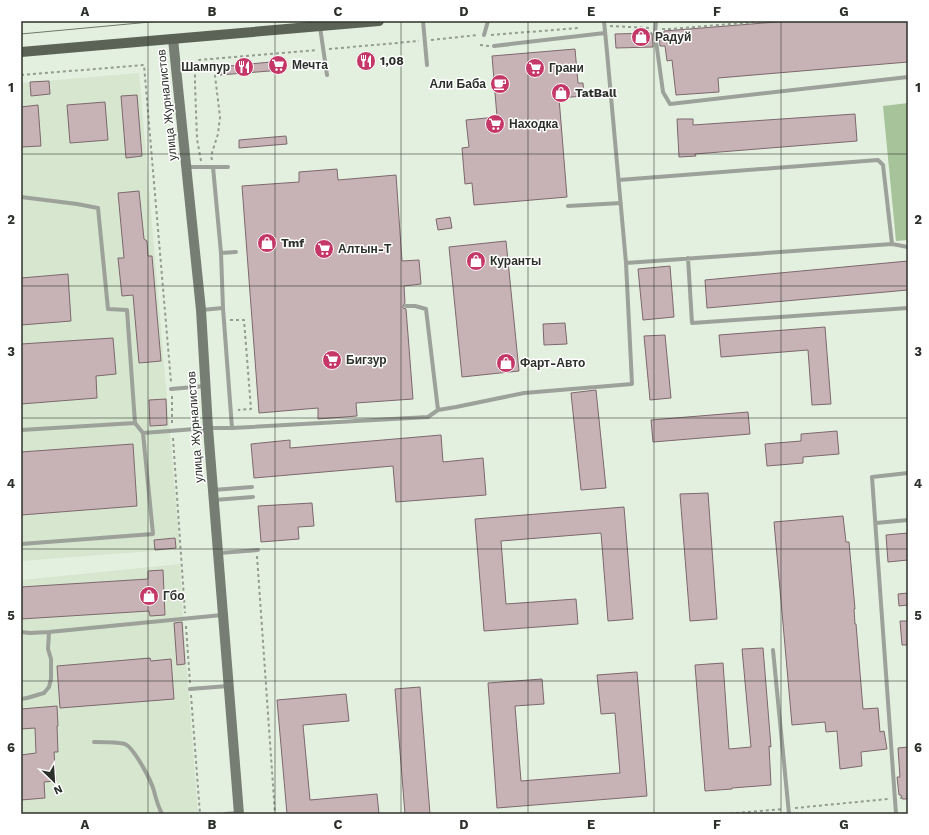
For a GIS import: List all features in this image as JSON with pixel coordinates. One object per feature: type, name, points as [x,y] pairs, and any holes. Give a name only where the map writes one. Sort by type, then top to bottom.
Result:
[{"type":"main road","points":[[21,52],[379,21]]},
{"type":"street","name":"улица Журналистов","points":[[173,39],[201,310],[213,495],[239,813]]},
{"type":"lane","points":[[423,21],[427,65]]},
{"type":"lane","points":[[484,35],[488,21]]},
{"type":"lane","points":[[656,21],[655,34],[663,92],[670,104],[908,77]]},
{"type":"lane","points":[[143,433],[208,428],[428,417],[438,410],[456,408],[524,393],[632,384],[626,263],[604,23]]},
{"type":"lane","points":[[320,27],[327,75]]},
{"type":"lane","points":[[494,46],[605,33]]},
{"type":"lane","points":[[618,180],[878,160],[883,165],[892,244]]},
{"type":"lane","points":[[186,167],[228,168]]},
{"type":"lane","points":[[213,167],[221,253],[223,308],[232,428]]},
{"type":"lane","points":[[21,197],[98,208],[108,309],[127,310],[135,423],[143,433],[153,534],[21,544]]},
{"type":"lane","points":[[568,206],[621,203]]},
{"type":"lane","points":[[626,263],[892,244],[908,247]]},
{"type":"lane","points":[[221,253],[236,252]]},
{"type":"lane","points":[[688,258],[692,322],[908,308]]},
{"type":"lane","points":[[406,306],[426,309],[438,410]]},
{"type":"lane","points":[[201,310],[223,308]]},
{"type":"lane","points":[[171,390],[205,386]]},
{"type":"lane","points":[[21,430],[135,423]]},
{"type":"lane","points":[[896,814],[872,477],[908,473]]},
{"type":"lane","points":[[213,495],[252,487]]},
{"type":"lane","points":[[213,495],[253,497]]},
{"type":"lane","points":[[876,523],[908,520]]},
{"type":"lane","points":[[218,553],[257,550]]},
{"type":"lane","points":[[21,632],[49,632],[223,615]]},
{"type":"lane","points":[[21,699],[44,693],[49,687],[51,659],[48,649],[49,632]]},
{"type":"lane","points":[[773,650],[789,814]]},
{"type":"lane","points":[[190,689],[229,686]]},
{"type":"lane","points":[[94,742],[125,744],[134,752],[154,790],[157,804],[162,814]]},
{"type":"lane","points":[[225,814],[239,813]]},
{"type":"path","points":[[604,23],[671,29],[769,21]]},
{"type":"path","points":[[201,167],[197,138],[195,84],[195,66],[198,60],[580,28]]},
{"type":"path","points":[[21,75],[144,65],[171,390],[190,689],[200,814]]},
{"type":"path","points":[[257,550],[275,814]]},
{"type":"path","points":[[724,814],[908,797]]},
{"type":"shaded area","points":[[139,73],[180,549],[21,561],[21,83]]},
{"type":"shaded area","points":[[180,564],[198,814],[21,814],[21,580]]},
{"type":"green space","points":[[908,103],[908,240],[896,241],[883,106]]},
{"type":"building","points":[[789,21],[908,21],[908,62],[718,78],[719,92],[676,95],[672,60],[667,61],[665,46],[660,46],[659,33],[664,33],[664,31]]},
{"type":"building","points":[[652,33],[653,47],[616,48],[615,34]]},
{"type":"building","points":[[575,49],[578,83],[583,83],[584,96],[559,98],[567,197],[474,205],[472,183],[465,184],[462,148],[469,147],[466,120],[497,117],[492,56]]},
{"type":"building","points":[[281,61],[282,70],[220,75],[219,67]]},
{"type":"building","points":[[49,81],[50,94],[31,96],[30,82]]},
{"type":"building","points":[[137,95],[142,156],[126,158],[121,96]]},
{"type":"building","points":[[105,102],[108,140],[70,143],[67,105]]},
{"type":"building","points":[[38,105],[41,146],[21,147],[21,107]]},
{"type":"building","points":[[855,114],[857,141],[695,154],[696,156],[679,157],[677,119],[693,119],[693,125]]},
{"type":"building","points":[[286,136],[287,144],[239,148],[239,140]]},
{"type":"building","points":[[337,169],[338,180],[396,175],[402,261],[419,260],[421,284],[404,286],[405,303],[403,308],[406,309],[413,399],[356,403],[357,416],[318,419],[318,408],[259,413],[242,186],[299,182],[299,172]]},
{"type":"building","points":[[139,191],[144,239],[147,241],[148,256],[152,256],[161,361],[139,363],[133,295],[122,296],[118,258],[124,258],[118,193]]},
{"type":"building","points":[[450,217],[452,228],[438,230],[436,219]]},
{"type":"building","points":[[506,241],[519,371],[462,377],[449,247]]},
{"type":"building","points":[[908,261],[908,290],[707,308],[705,280]]},
{"type":"building","points":[[670,266],[674,317],[643,320],[638,269]]},
{"type":"building","points":[[68,274],[71,321],[21,325],[21,278]]},
{"type":"building","points":[[565,323],[567,344],[544,345],[543,324]]},
{"type":"building","points":[[825,327],[831,404],[812,405],[808,350],[721,357],[719,335]]},
{"type":"building","points":[[665,335],[671,398],[650,400],[644,336]]},
{"type":"building","points":[[113,338],[116,374],[96,376],[97,398],[21,404],[21,344]]},
{"type":"building","points":[[596,390],[606,488],[581,490],[571,393]]},
{"type":"building","points":[[166,399],[167,425],[150,426],[149,400]]},
{"type":"building","points":[[748,412],[750,434],[653,442],[651,420]]},
{"type":"building","points":[[837,431],[839,454],[803,457],[803,463],[767,466],[765,444],[801,441],[801,434]]},
{"type":"building","points":[[441,435],[443,462],[483,458],[486,495],[396,502],[393,466],[254,478],[251,444],[290,440],[290,448]]},
{"type":"building","points":[[133,444],[137,506],[21,515],[21,452]]},
{"type":"building","points":[[708,493],[717,619],[690,621],[680,494]]},
{"type":"building","points":[[312,503],[314,526],[298,527],[299,539],[261,542],[258,506]]},
{"type":"building","points":[[624,507],[633,619],[608,621],[601,533],[501,541],[506,604],[576,599],[578,624],[484,631],[475,519]]},
{"type":"building","points":[[843,516],[846,542],[849,542],[863,709],[878,708],[880,732],[884,731],[887,749],[861,752],[862,766],[840,769],[837,731],[826,732],[825,722],[792,725],[774,522]]},
{"type":"building","points":[[908,533],[908,560],[888,562],[886,535]]},
{"type":"building","points":[[175,538],[176,548],[155,550],[154,540]]},
{"type":"building","points":[[163,570],[165,615],[150,616],[149,611],[21,619],[21,587],[148,579],[148,571]]},
{"type":"building","points":[[908,593],[908,605],[899,606],[898,594]]},
{"type":"building","points":[[900,621],[908,621],[908,645],[902,645]]},
{"type":"building","points":[[182,622],[185,664],[177,665],[174,623]]},
{"type":"building","points":[[763,648],[771,747],[769,746],[771,785],[705,791],[695,665],[723,663],[729,749],[751,747],[742,649]]},
{"type":"building","points":[[150,658],[151,661],[171,659],[174,699],[60,708],[57,666]]},
{"type":"building","points":[[637,672],[647,796],[497,808],[488,683],[542,679],[544,704],[515,706],[521,781],[620,773],[615,713],[601,714],[597,675]]},
{"type":"building","points":[[420,687],[430,814],[405,814],[395,689]]},
{"type":"building","points":[[346,694],[349,721],[303,725],[310,800],[377,794],[379,814],[287,814],[277,700]]},
{"type":"building","points":[[57,706],[58,752],[54,752],[56,781],[44,782],[45,798],[21,800],[21,755],[36,753],[35,728],[21,729],[21,709]]},
{"type":"building","points":[[908,747],[908,799],[902,799],[901,795],[899,795],[897,777],[900,777],[898,748]]},
{"type":"tram line","points":[[21,34],[161,21]]},
{"type":"place","name":"Радуй","points":[[641,37]]},
{"type":"place","name":"1,08","points":[[366,61]]},
{"type":"place","name":"Мечта","points":[[278,65]]},
{"type":"place","name":"Шампур","points":[[244,67]]},
{"type":"place","name":"Грани","points":[[535,68]]},
{"type":"place","name":"Али Баба","points":[[500,84]]},
{"type":"place","name":"TatBall","points":[[561,93]]},
{"type":"place","name":"Находка","points":[[495,124]]},
{"type":"place","name":"Tmf","points":[[267,243]]},
{"type":"place","name":"Алтын-Т","points":[[324,249]]},
{"type":"place","name":"Куранты","points":[[476,261]]},
{"type":"place","name":"Бигзур","points":[[332,360]]},
{"type":"place","name":"Фарт-Авто","points":[[506,363]]},
{"type":"place","name":"Гбо","points":[[149,596]]}]
